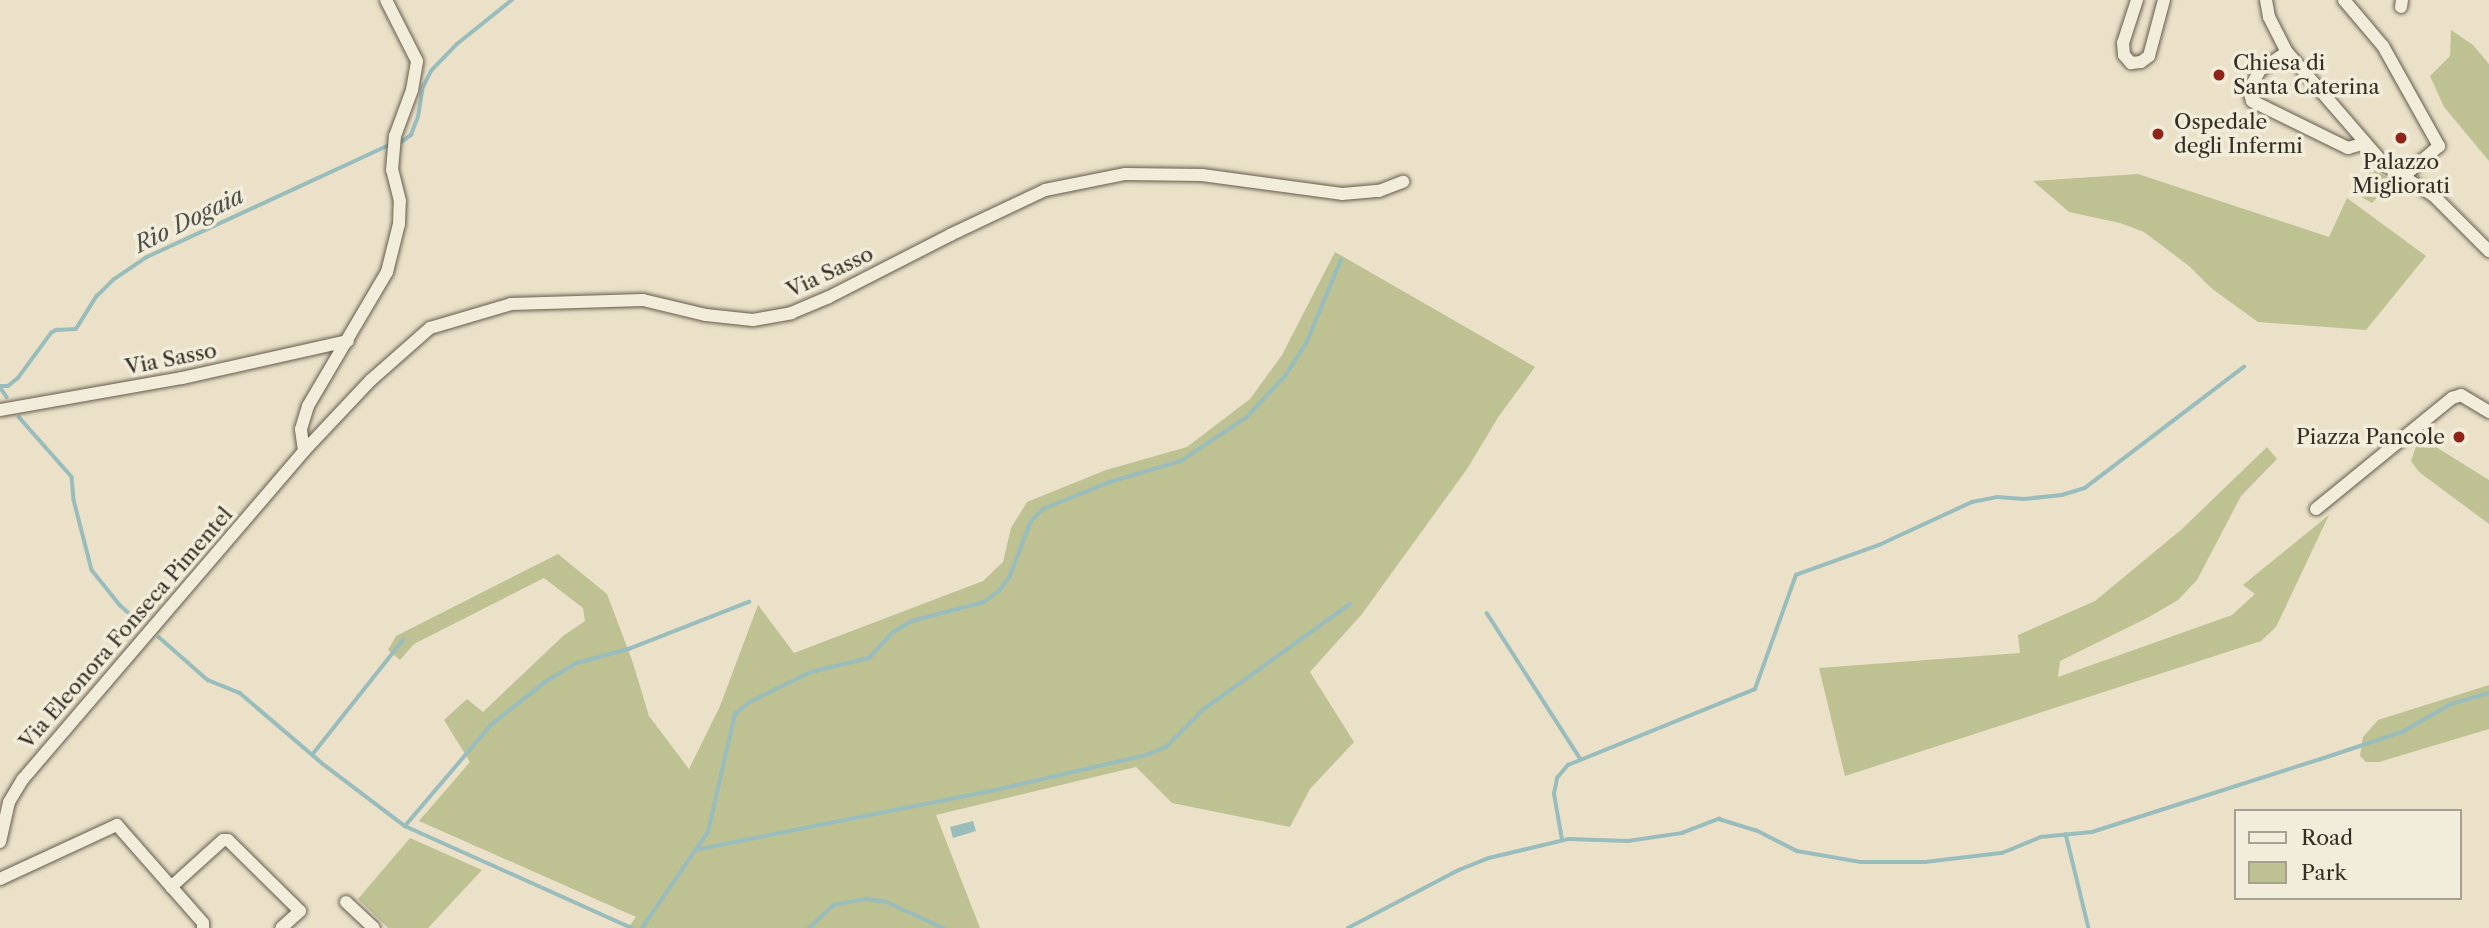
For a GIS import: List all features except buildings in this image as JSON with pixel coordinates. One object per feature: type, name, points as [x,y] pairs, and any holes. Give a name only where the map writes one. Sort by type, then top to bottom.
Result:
[{"type":"street","points":[[304,451],[301,429],[308,406],[387,272],[399,224],[400,201],[392,170],[395,136],[412,90],[417,61],[386,0]]},
{"type":"street","points":[[2137,0],[2123,43],[2124,55],[2131,63],[2141,62],[2149,56],[2165,0]]},
{"type":"street","points":[[2266,0],[2273,27],[2287,52],[2365,143],[2385,165],[2452,211],[2489,251]]},
{"type":"street","points":[[2344,0],[2383,46],[2439,146],[2404,176]]},
{"type":"street","points":[[2287,52],[2276,57],[2255,76],[2249,90],[2252,101],[2348,148],[2365,143]]},
{"type":"street","name":"Via Sasso","points":[[304,451],[371,380],[430,328],[511,303],[643,300],[706,315],[753,320],[791,313],[829,297],[1045,190],[1125,174],[1202,175],[1342,194],[1379,191],[1403,182]]},
{"type":"street","name":"Via Sasso","points":[[0,410],[182,378],[348,341]]},
{"type":"street","points":[[2316,509],[2452,398],[2461,395],[2489,412]]},
{"type":"street","name":"Via Eleonora Fonseca Pimentel","points":[[0,842],[9,802],[23,779],[304,451]]},
{"type":"street","points":[[0,878],[117,825],[203,923],[203,928]]},
{"type":"street","points":[[171,887],[223,840],[228,840],[300,911],[281,928]]},
{"type":"street","points":[[346,902],[374,928]]},
{"type":"green space","points":[[2451,30],[2473,45],[2489,64],[2489,161],[2444,107],[2430,76],[2450,56]]},
{"type":"green space","points":[[2371,169],[2392,180],[2372,203],[2356,194]]},
{"type":"green space","points":[[2138,174],[2329,237],[2347,198],[2426,256],[2366,330],[2258,322],[2211,288],[2189,266],[2144,232],[2120,223],[2069,212],[2033,181]]},
{"type":"green space","points":[[1335,252],[1535,367],[1499,416],[1467,469],[1362,614],[1310,672],[1354,742],[1310,789],[1290,827],[1172,803],[1136,767],[936,815],[980,928],[628,928],[636,917],[419,821],[470,762],[444,720],[467,699],[483,712],[563,636],[585,621],[583,608],[544,578],[414,644],[400,660],[388,650],[396,636],[558,554],[607,594],[633,663],[649,716],[689,769],[720,706],[758,605],[794,653],[983,581],[1003,562],[1011,528],[1027,502],[1106,470],[1187,447],[1250,399],[1282,355]]},
{"type":"green space","points":[[2436,425],[2429,433],[2428,442],[2489,480],[2489,524],[2419,472],[2411,461],[2419,438]]},
{"type":"green space","points":[[2267,447],[2277,459],[2241,496],[2197,580],[2178,600],[2060,661],[2058,677],[2232,615],[2255,594],[2243,585],[2329,515],[2276,627],[2261,641],[1845,776],[1819,668],[2020,653],[2018,635],[2095,601],[2182,529]]},
{"type":"green space","points":[[2489,685],[2489,729],[2379,762],[2366,762],[2360,756],[2363,737],[2378,720]]},
{"type":"green space","points":[[410,838],[482,870],[428,928],[388,928],[358,899]]},
{"type":"water","points":[[973,821],[976,831],[953,838],[950,827]]},
{"type":"waterway","name":"Rio Dogaia","points":[[400,143],[411,135],[418,117],[423,87],[431,71],[457,44],[512,0]]},
{"type":"waterway","name":"Rio Dogaia","points":[[0,386],[8,386],[18,378],[51,333],[56,330],[76,329],[97,296],[113,280],[147,257],[389,145]]},
{"type":"waterway","points":[[642,928],[708,832],[735,714],[750,702],[811,672],[869,658],[893,632],[912,621],[984,602],[998,592],[1009,578],[1031,521],[1043,509],[1110,482],[1181,461],[1247,417],[1285,376],[1306,344],[1341,260]]},
{"type":"waterway","points":[[1562,840],[1554,794],[1557,778],[1568,765],[1755,689],[1796,575],[1879,545],[1972,502],[1997,497],[2024,499],[2062,495],[2085,488],[2244,367]]},
{"type":"waterway","points":[[0,387],[7,397]]},
{"type":"waterway","points":[[19,417],[72,477],[74,500],[92,570],[120,605],[138,621]]},
{"type":"waterway","points":[[405,826],[491,725],[545,682],[577,663],[629,649],[749,602]]},
{"type":"waterway","points":[[700,849],[1000,789],[1146,755],[1166,747],[1204,709],[1350,604]]},
{"type":"waterway","points":[[1487,613],[1580,758]]},
{"type":"waterway","points":[[159,637],[208,680],[240,693],[323,764],[405,826],[632,928]]},
{"type":"waterway","points":[[312,755],[403,640]]},
{"type":"waterway","points":[[1348,928],[1459,870],[1489,858],[1569,839],[1628,841],[1682,833],[1719,819],[1756,830],[1797,851],[1861,862],[1925,862],[2002,853],[2041,837],[2092,832],[2327,757],[2402,732],[2451,704],[2489,693]]},
{"type":"waterway","points":[[2066,834],[2089,928]]},
{"type":"waterway","points":[[809,928],[834,905],[866,899],[887,902],[943,928]]},
{"type":"place","name":"Chiesa di Santa Caterina","points":[[2219,75]]},
{"type":"place","name":"Ospedale degli Infermi","points":[[2158,134]]},
{"type":"place","name":"Palazzo Migliorati","points":[[2401,138]]},
{"type":"place","name":"Piazza Pancole","points":[[2459,437]]}]
